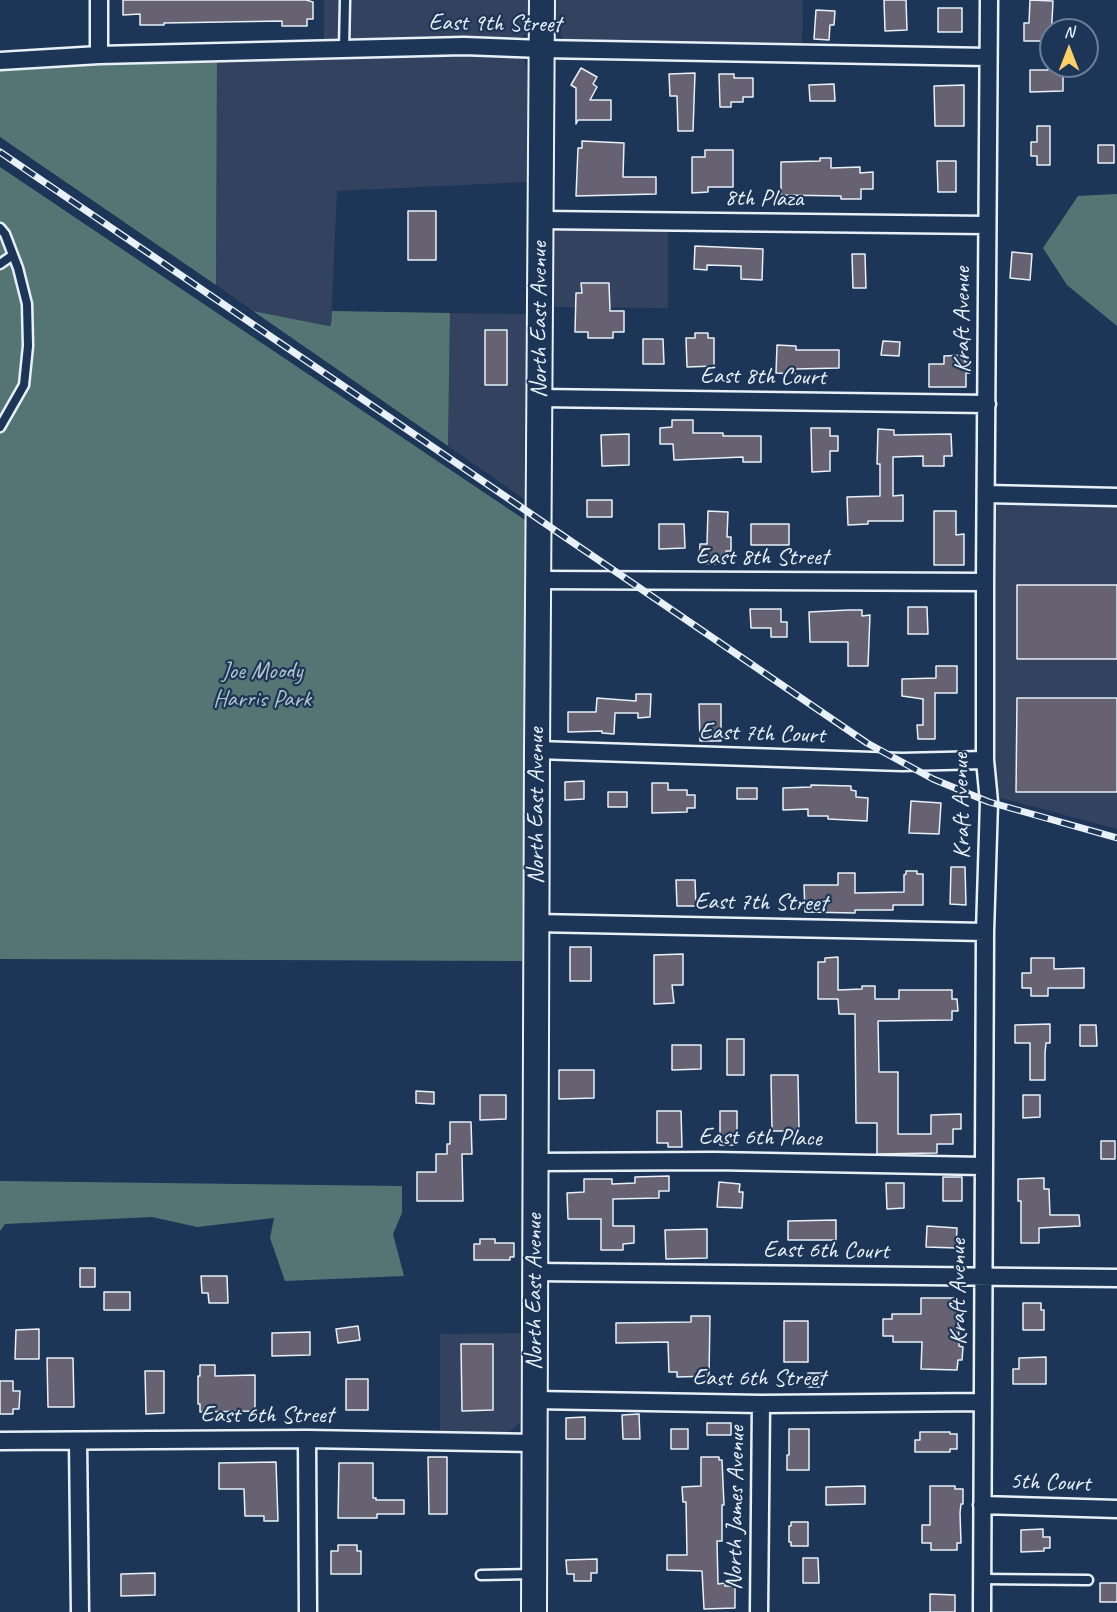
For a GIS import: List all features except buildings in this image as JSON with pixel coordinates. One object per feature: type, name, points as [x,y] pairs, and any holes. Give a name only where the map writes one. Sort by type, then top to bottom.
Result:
[{"type":"main road","name":"North East Avenue","points":[[534,1612],[542,0]]},
{"type":"street","points":[[99,0],[99,55]]},
{"type":"street","name":"Kraft Avenue","points":[[982,1612],[985,932],[989,802],[985,760],[985,582],[989,0]]},
{"type":"street","name":"East 9th Street","points":[[0,62],[99,55],[464,46],[988,57]]},
{"type":"street","name":"8th Plaza","points":[[541,220],[987,225]]},
{"type":"street","name":"East 8th Court","points":[[539,398],[987,404]]},
{"type":"street","points":[[987,494],[1117,497]]},
{"type":"street","name":"East 8th Street","points":[[538,580],[985,582]]},
{"type":"street","name":"East 7th Court","points":[[537,750],[902,762],[985,760]]},
{"type":"street","name":"East 7th Street","points":[[536,923],[985,932]]},
{"type":"street","name":"East 6th Place","points":[[535,1162],[714,1161],[983,1166]]},
{"type":"street","name":"East 6th Court","points":[[535,1272],[1117,1278]]},
{"type":"street","name":"East 6th Street","points":[[535,1400],[761,1404],[983,1402]]},
{"type":"street","name":"North James Avenue","points":[[759,1612],[761,1404]]},
{"type":"street","points":[[307,1439],[308,1612]]},
{"type":"street","name":"East 6th Street","points":[[0,1441],[307,1439],[535,1443]]},
{"type":"street","points":[[78,1441],[80,1612]]},
{"type":"street","name":"5th Court","points":[[982,1506],[1117,1509]]},
{"type":"lane","points":[[344,49],[345,0]]},
{"type":"lane","points":[[0,228],[5,234],[13,255],[27,304],[28,346],[24,385],[0,427]]},
{"type":"lane","points":[[0,264],[13,255]]},
{"type":"lane","points":[[481,1575],[534,1574]]},
{"type":"lane","points":[[982,1580],[1088,1580]]},
{"type":"shaded area","points":[[324,0],[531,0],[530,28],[519,38],[324,41]]},
{"type":"shaded area","points":[[553,0],[803,0],[802,48],[572,43],[563,38],[554,27]]},
{"type":"shaded area","points":[[516,53],[524,59],[527,67],[527,182],[337,191],[330,326],[253,311],[216,285],[217,56]]},
{"type":"shaded area","points":[[554,228],[668,229],[668,308],[554,307]]},
{"type":"shaded area","points":[[450,313],[526,314],[524,499],[448,446]]},
{"type":"shaded area","points":[[994,498],[1117,502],[1117,829],[997,797],[992,582]]},
{"type":"shaded area","points":[[521,1333],[520,1423],[509,1432],[503,1433],[440,1433],[440,1334]]},
{"type":"green space","points":[[217,56],[216,285],[0,137],[0,70]]},
{"type":"green space","name":"Joe Moody Harris Park","points":[[0,167],[525,520],[522,961],[0,959]]},
{"type":"green space","points":[[1117,194],[1117,326],[1067,285],[1043,248],[1078,196]]},
{"type":"green space","points":[[253,311],[329,326],[332,311],[450,313],[448,446]]},
{"type":"green space","points":[[0,1181],[402,1186],[402,1213],[393,1234],[404,1276],[285,1281],[270,1238],[274,1218],[197,1227],[152,1217],[5,1224],[0,1231]]},
{"type":"railway","points":[[0,152],[867,743],[933,779],[989,802],[1117,838]]}]
